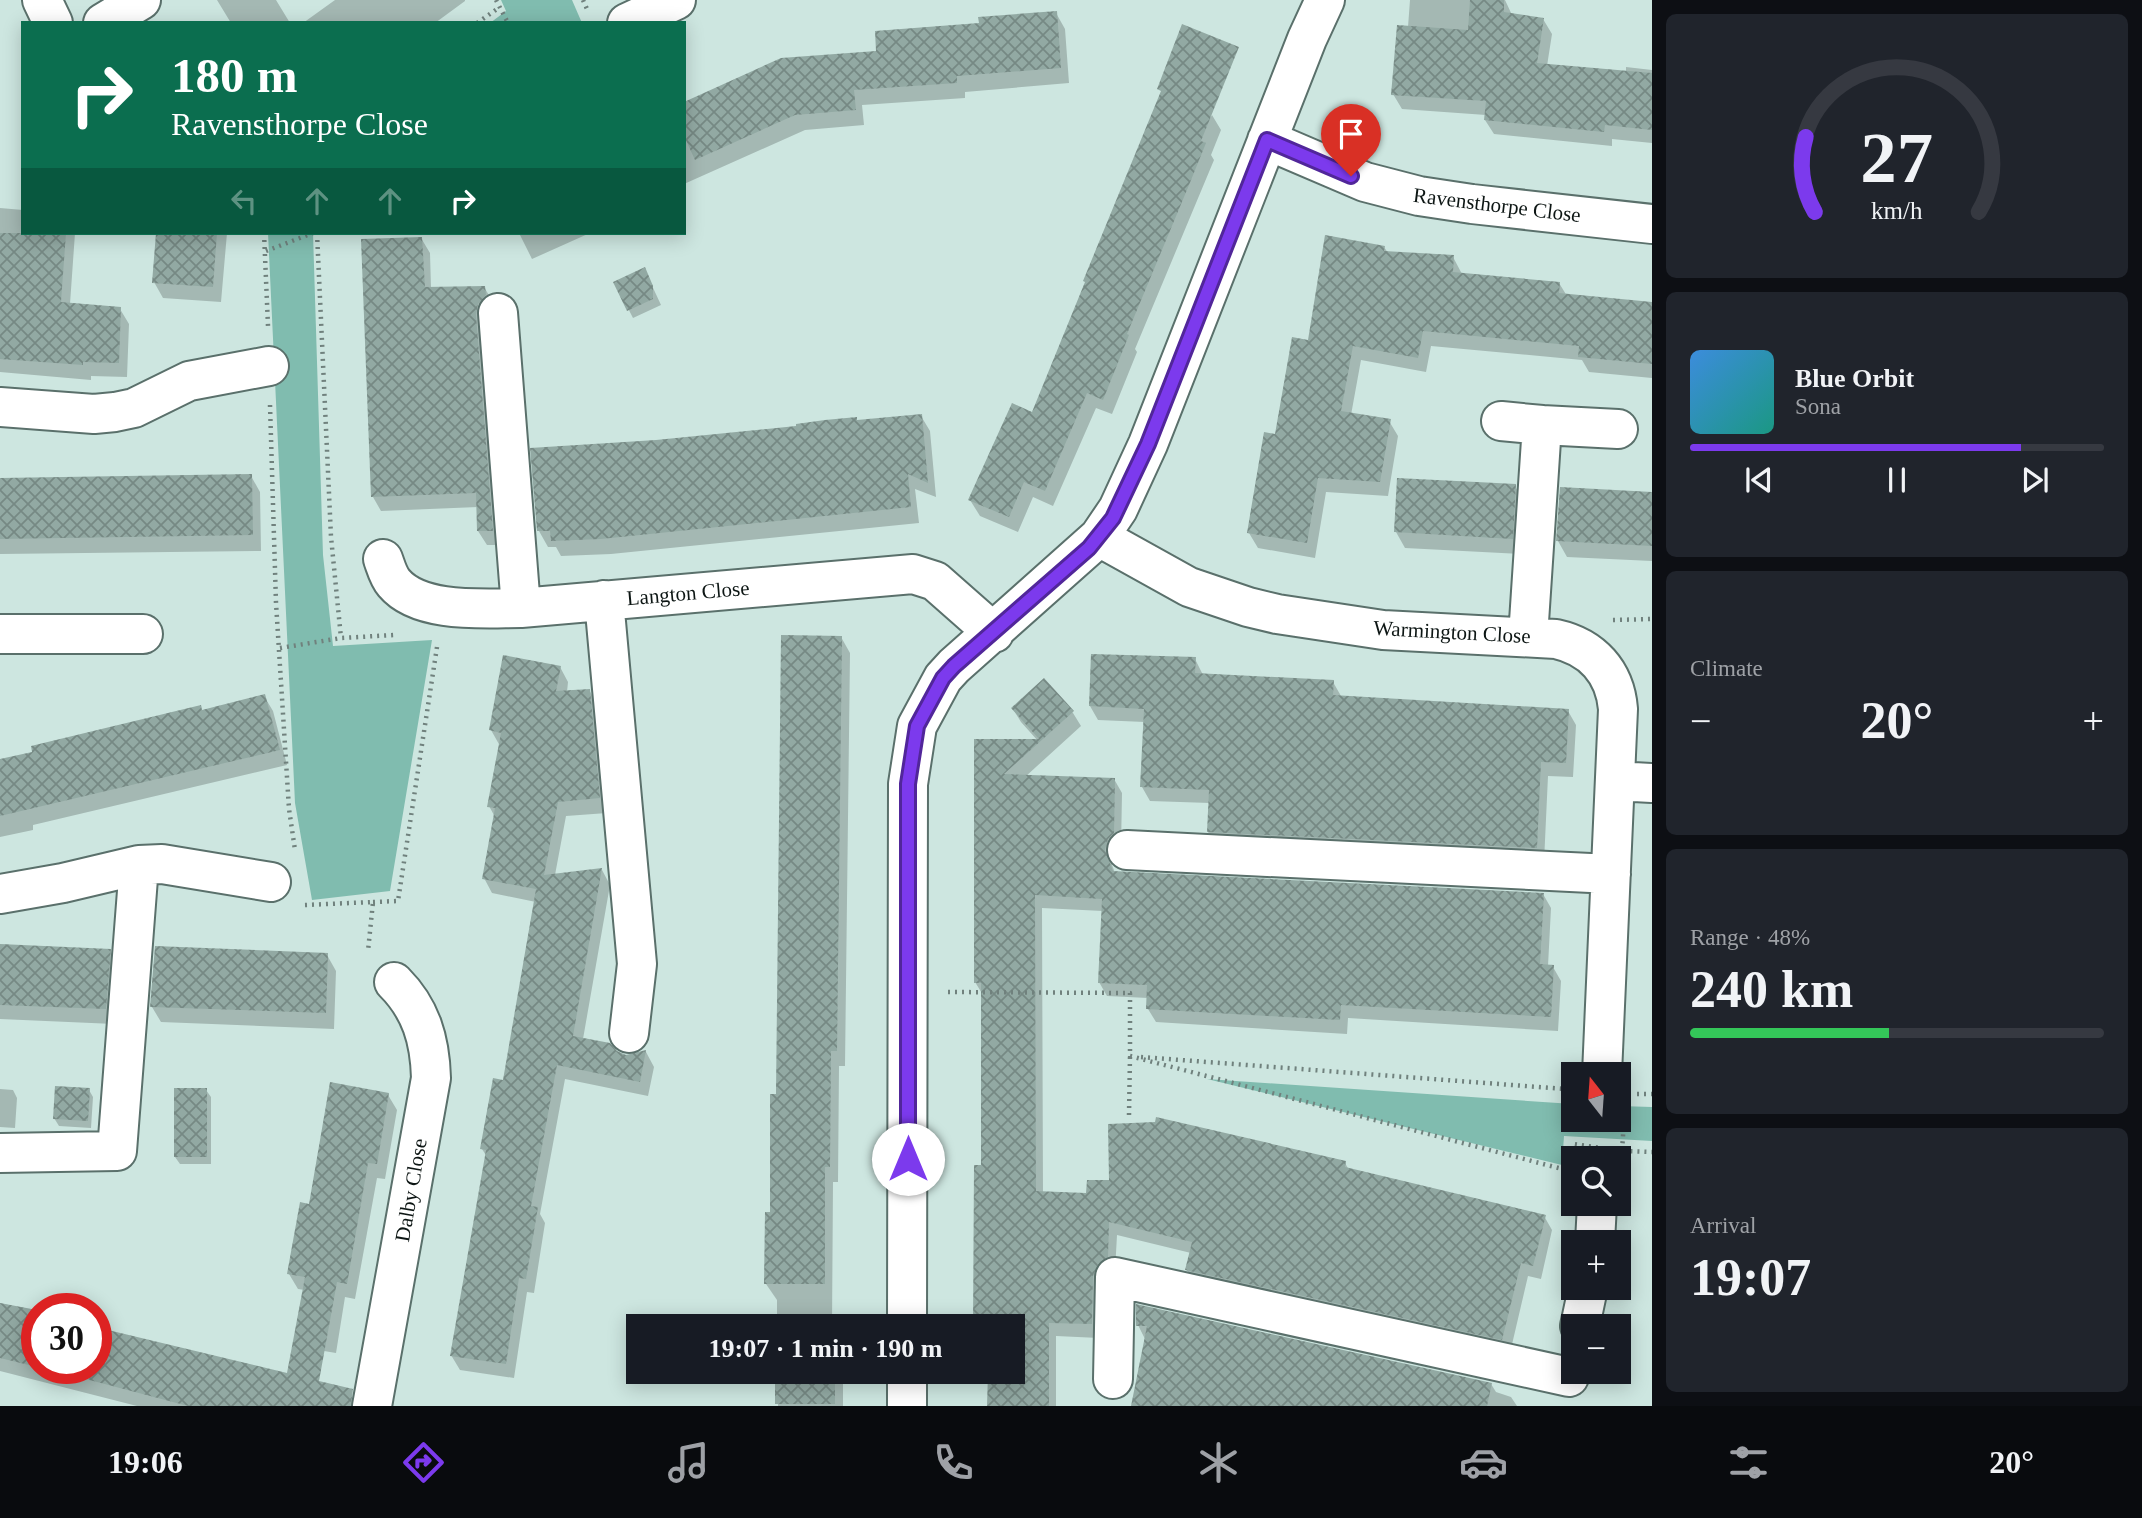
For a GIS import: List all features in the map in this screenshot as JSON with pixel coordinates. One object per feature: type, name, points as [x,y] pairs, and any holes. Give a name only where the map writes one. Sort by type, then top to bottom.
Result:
[{"type":"street","points":[[43,0],[52,21]]},
{"type":"street","points":[[106,21],[141,0]]},
{"type":"street","points":[[631,21],[676,0]]},
{"type":"street","points":[[907,1314],[908,784],[917,726],[943,678],[954,666],[1099,537],[1113,518],[1139,466],[1307,39],[1325,0]]},
{"type":"street","name":"Ravensthorpe Close","points":[[1267,140],[1365,182],[1419,196],[1652,224]]},
{"type":"street","points":[[498,313],[521,608]]},
{"type":"street","points":[[0,407],[94,414],[115,412],[134,408],[189,381],[269,366]]},
{"type":"street","points":[[1501,421],[1618,429]]},
{"type":"street","points":[[1528,637],[1542,425]]},
{"type":"street","name":"Warmington Close","points":[[1099,537],[1189,587],[1267,611],[1383,630],[1528,637],[1569,642],[1589,653],[1606,669],[1615,689],[1633,782],[1611,874],[1614,1062]]},
{"type":"street","name":"Langton Close","points":[[383,559],[396,585],[419,599],[470,608],[521,608],[913,574],[935,581],[994,633]]},
{"type":"street","points":[[604,600],[637,964],[629,1033]]},
{"type":"street","points":[[0,634],[143,634]]},
{"type":"street","points":[[1127,850],[1611,874]]},
{"type":"street","points":[[0,894],[63,883],[139,864],[289,876]]},
{"type":"street","points":[[0,1153],[117,1151],[139,864]]},
{"type":"street","name":"Dalby Close","points":[[372,1406],[431,1078],[426,1032],[407,996],[394,982]]},
{"type":"street","points":[[1113,1379],[1115,1277],[1561,1378]]},
{"type":"street","points":[[907,1384],[907,1406]]},
{"type":"path","points":[[496,0],[507,21]]},
{"type":"path","points":[[480,21],[500,7]]},
{"type":"path","points":[[264,235],[276,603],[289,808],[289,876],[303,905],[398,901],[438,643]]},
{"type":"path","points":[[266,251],[310,235]]},
{"type":"path","points":[[315,235],[331,537],[341,638]]},
{"type":"path","points":[[373,902],[366,972],[394,982]]},
{"type":"path","points":[[908,991],[1130,993],[1129,1115]]},
{"type":"path","points":[[1130,1056],[1561,1089]]},
{"type":"path","points":[[1130,1056],[1561,1169]]},
{"type":"path","points":[[1631,1151],[1652,1152]]},
{"type":"green space","points":[[501,0],[572,0],[581,21],[493,21],[506,11]]},
{"type":"green space","points":[[268,235],[313,235],[323,555],[333,646],[432,640],[390,891],[312,900],[295,803]]},
{"type":"green space","points":[[1207,1079],[1561,1103],[1561,1132],[1631,1132],[1631,1106],[1652,1107],[1652,1141],[1564,1136],[1561,1165]]},
{"type":"building","points":[[1470,0],[1504,0],[1504,12],[1544,18],[1537,63],[1652,73],[1652,130],[1605,125],[1604,132],[1484,120],[1486,101],[1391,95],[1397,25],[1468,30]]},
{"type":"building","points":[[1057,11],[1061,68],[957,76],[957,83],[854,90],[856,110],[795,115],[695,160],[686,140],[686,101],[781,58],[876,51],[875,31],[979,23],[978,17]]},
{"type":"building","points":[[1182,24],[1239,47],[1201,141],[1206,143],[1127,334],[1129,335],[1103,400],[1087,393],[1045,491],[1024,482],[1009,517],[968,500],[1012,403],[1032,412],[1161,91],[1157,89]]},
{"type":"building","points":[[0,233],[66,235],[61,302],[121,307],[119,363],[83,362],[83,365],[0,359]]},
{"type":"building","points":[[156,235],[217,235],[213,287],[152,283]]},
{"type":"building","points":[[1325,235],[1385,246],[1384,251],[1454,255],[1453,272],[1560,282],[1559,293],[1652,302],[1652,364],[1578,357],[1579,346],[1423,331],[1418,358],[1353,346],[1341,411],[1391,419],[1380,482],[1318,478],[1307,543],[1247,533],[1264,432],[1275,434],[1292,337],[1308,340]]},
{"type":"building","points":[[422,237],[425,287],[485,286],[486,295],[478,304],[476,315],[493,531],[477,531],[476,493],[371,497],[361,239]]},
{"type":"building","points":[[645,267],[653,286],[653,299],[627,311],[613,282]]},
{"type":"building","points":[[922,414],[928,483],[908,474],[911,507],[601,539],[551,541],[550,531],[537,531],[530,448],[656,440],[796,426],[825,420]]},
{"type":"building","points":[[252,474],[253,535],[0,539],[0,478]]},
{"type":"building","points":[[1397,478],[1516,484],[1513,539],[1394,532]]},
{"type":"building","points":[[1560,487],[1652,492],[1652,546],[1556,541]]},
{"type":"building","points":[[781,635],[842,636],[837,1051],[831,1051],[830,1167],[825,1167],[825,1284],[764,1284],[765,1212],[770,1212],[770,1094],[776,1094]]},
{"type":"building","points":[[1091,654],[1196,657],[1195,673],[1334,680],[1333,695],[1569,709],[1566,763],[1541,762],[1537,848],[1207,832],[1209,790],[1140,787],[1144,709],[1089,706]]},
{"type":"building","points":[[503,655],[561,666],[556,691],[590,689],[600,798],[558,802],[544,875],[602,868],[573,1036],[610,1043],[617,1051],[626,1055],[646,1050],[640,1082],[557,1065],[531,1206],[538,1207],[526,1279],[519,1278],[506,1364],[450,1356],[486,1150],[480,1149],[493,1078],[503,1080],[536,889],[482,879],[495,808],[487,807],[501,733],[489,730]]},
{"type":"building","points":[[1044,678],[1074,711],[1004,774],[1115,778],[1114,833],[1108,839],[1105,850],[1113,871],[1544,893],[1540,964],[1554,965],[1551,1017],[1341,1005],[1340,1020],[1146,1009],[1147,985],[1098,983],[1102,899],[1035,895],[1036,1191],[1086,1193],[1087,1180],[1109,1180],[1108,1124],[1155,1122],[1156,1117],[1346,1161],[1345,1167],[1546,1215],[1533,1266],[1521,1263],[1502,1340],[1185,1270],[1192,1242],[1109,1222],[1108,1257],[1098,1264],[1093,1276],[1092,1324],[1049,1323],[1049,1406],[987,1406],[988,1384],[1025,1384],[1025,1314],[973,1314],[974,1165],[981,1165],[981,983],[974,983],[974,739],[1039,739],[1011,708]]},
{"type":"building","points":[[265,694],[280,750],[0,816],[0,759],[32,752],[31,746],[201,705],[202,710]]},
{"type":"building","points":[[0,944],[111,949],[106,1009],[0,1005]]},
{"type":"building","points":[[155,946],[328,953],[326,1013],[150,1007]]},
{"type":"building","points":[[330,1082],[389,1093],[377,1164],[368,1163],[347,1284],[337,1282],[319,1381],[353,1389],[351,1406],[188,1406],[105,1384],[112,1384],[112,1331],[287,1373],[305,1277],[287,1274],[300,1202],[309,1204]]},
{"type":"building","points":[[55,1086],[90,1088],[88,1121],[53,1119]]},
{"type":"building","points":[[174,1088],[207,1088],[207,1157],[174,1157]]},
{"type":"building","points":[[0,1303],[21,1307],[21,1363],[0,1358]]},
{"type":"building","points":[[1136,1304],[1492,1383],[1487,1406],[1131,1406],[1147,1326],[1136,1326]]},
{"type":"building","points":[[775,1384],[835,1384],[835,1404],[775,1404]]},
{"type":"route","points":[[908,1159],[908,784],[917,726],[934,692],[954,666],[1076,560],[1113,518],[1148,444],[1267,140],[1351,176]]}]
